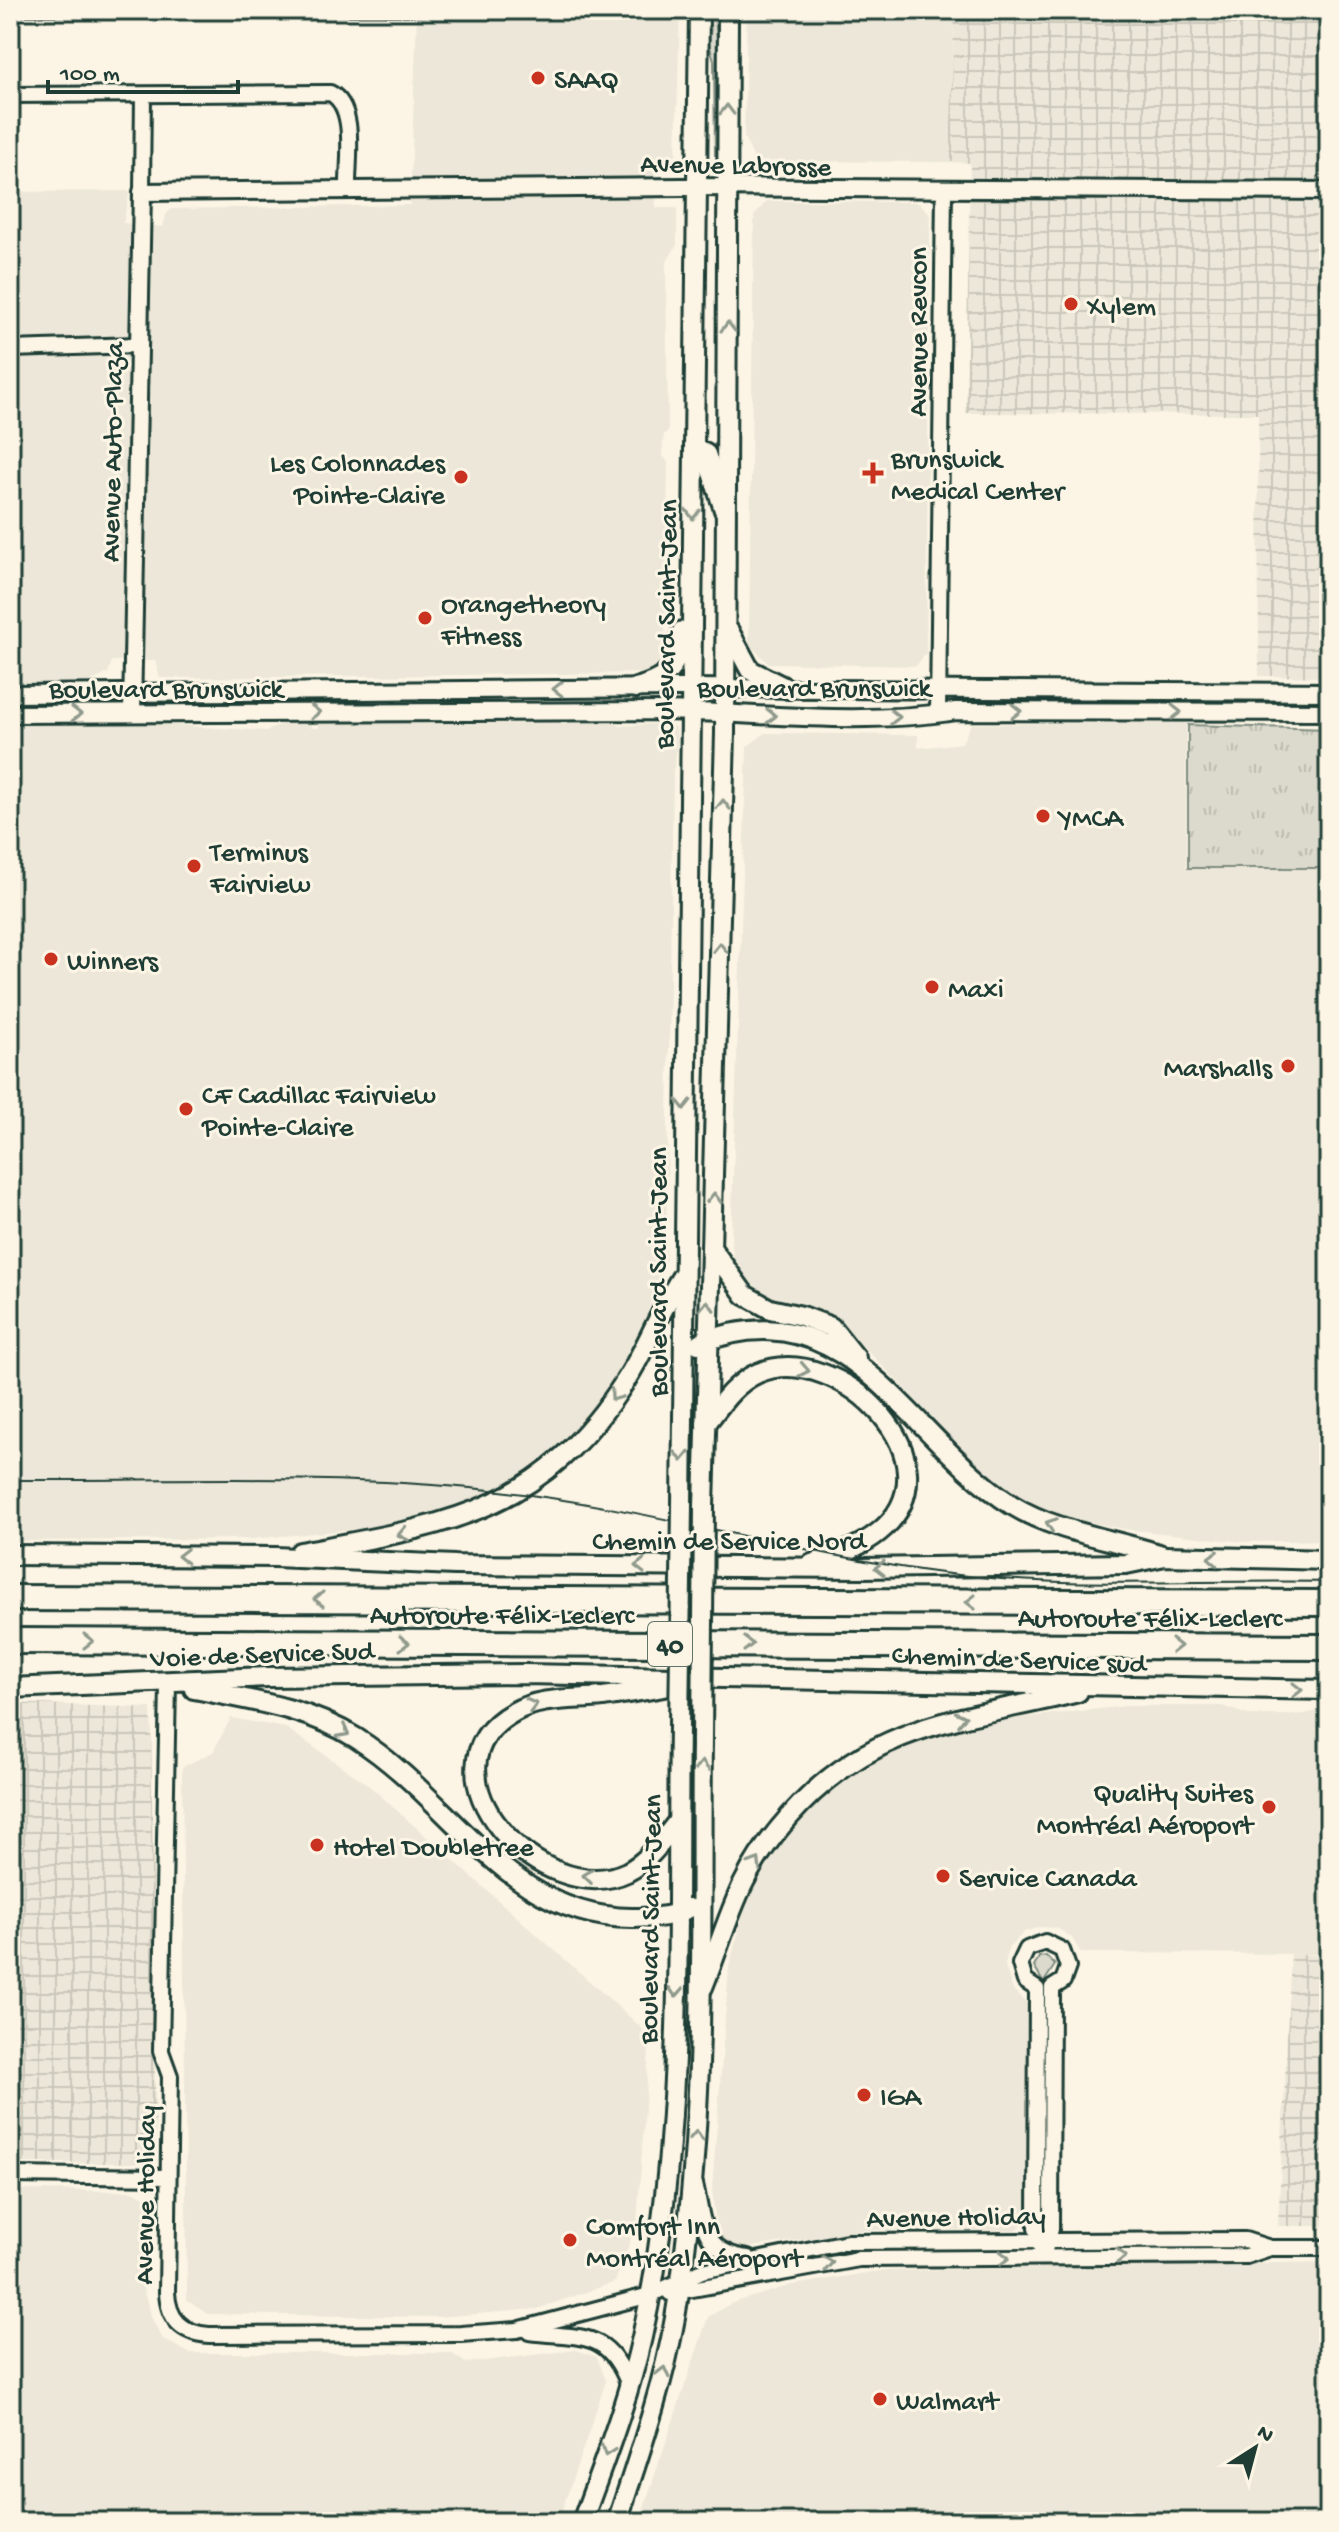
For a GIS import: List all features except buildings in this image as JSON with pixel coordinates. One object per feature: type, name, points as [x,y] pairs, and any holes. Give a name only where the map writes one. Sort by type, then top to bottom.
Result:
[{"type":"highway","name":"Autoroute Félix-Leclerc","points":[[10,1598],[1329,1603]]},
{"type":"highway","name":"Autoroute Félix-Leclerc","points":[[10,1641],[1329,1647]]},
{"type":"main road","name":"Boulevard Saint-Jean","points":[[582,2522],[629,2385],[650,2295],[667,2151],[681,1852],[678,1821],[699,10]]},
{"type":"main road","name":"Boulevard Saint-Jean","points":[[617,2522],[657,2397],[680,2286],[693,2177],[699,1997],[706,1341],[712,1249],[725,713],[728,10]]},
{"type":"main road","points":[[694,448],[706,454],[727,519]]},
{"type":"main road","points":[[636,688],[660,680],[674,667],[692,581]]},
{"type":"main road","points":[[726,625],[750,670],[788,689]]},
{"type":"main road","points":[[712,1249],[745,1295],[770,1309],[831,1327],[860,1364],[1008,1502],[1062,1528],[1165,1556]]},
{"type":"main road","points":[[275,1557],[440,1526],[481,1510],[528,1483],[571,1447],[606,1409],[636,1364],[664,1302],[684,1273]]},
{"type":"main road","points":[[684,1350],[706,1341],[749,1331],[777,1331],[823,1342],[860,1364]]},
{"type":"main road","points":[[706,1424],[746,1379],[770,1370],[794,1368],[824,1375],[853,1390],[874,1406],[892,1428],[907,1470],[903,1497],[891,1520],[860,1544],[802,1567]]},
{"type":"main road","name":"Chemin de Service Nord","points":[[10,1555],[275,1557],[455,1565],[802,1567],[1126,1564],[1165,1556],[1329,1560]]},
{"type":"main road","name":"Voie de Service Sud","points":[[10,1688],[168,1684],[268,1677],[419,1675],[586,1675],[707,1680]]},
{"type":"main road","points":[[678,1821],[649,1856],[626,1872],[598,1878],[575,1875],[528,1855],[501,1831],[483,1802],[477,1764],[483,1745],[496,1726],[527,1705],[707,1680]]},
{"type":"main road","name":"Chemin de Service sud","points":[[707,1680],[988,1682],[1092,1688],[1329,1690]]},
{"type":"main road","points":[[168,1684],[271,1705],[345,1731],[386,1760],[524,1883],[561,1907],[607,1917],[678,1914],[700,1900]]},
{"type":"main road","points":[[699,1997],[752,1867],[784,1823],[835,1773],[863,1753],[907,1733],[1092,1688]]},
{"type":"street","points":[[10,95],[324,92],[335,95],[347,114],[348,190]]},
{"type":"street","points":[[142,192],[143,95]]},
{"type":"street","name":"Avenue Labrosse","points":[[142,192],[697,187],[1329,191]]},
{"type":"street","name":"Avenue Revcon","points":[[938,714],[944,190]]},
{"type":"street","name":"Avenue Auto-Plaza","points":[[132,713],[142,192]]},
{"type":"street","points":[[10,349],[137,345]]},
{"type":"street","name":"Boulevard Brunswick","points":[[10,694],[636,688],[1329,692]]},
{"type":"street","name":"Boulevard Brunswick","points":[[10,714],[690,712],[907,717],[956,711],[1329,712]]},
{"type":"street","name":"Avenue Holiday","points":[[168,1684],[161,2051],[170,2076],[167,2301],[171,2315],[186,2331],[209,2335],[419,2335],[517,2330],[680,2286],[753,2258],[868,2241],[1245,2240],[1270,2248],[1329,2248]]},
{"type":"street","points":[[1043,2240],[1051,2229],[1052,1988],[1065,1978],[1068,1964],[1062,1950],[1045,1942],[1030,1946],[1021,1961],[1023,1978],[1037,1989],[1036,2228],[1043,2240],[1043,2257]]},
{"type":"street","points":[[10,2175],[168,2177]]},
{"type":"street","points":[[693,2177],[710,2242],[724,2253],[753,2258]]},
{"type":"street","name":"Avenue Holiday","points":[[680,2286],[859,2259],[1246,2256],[1270,2248]]},
{"type":"street","points":[[517,2330],[597,2340],[616,2357],[629,2385]]},
{"type":"shaded area","points":[[583,10],[680,10],[676,155],[655,159],[656,208],[677,208],[677,245],[666,263],[668,431],[664,434],[662,455],[668,462],[665,648],[658,664],[649,673],[160,678],[155,661],[112,661],[108,673],[90,682],[10,682],[10,192],[130,191],[123,223],[163,227],[171,209],[410,205],[417,15],[582,15]]},
{"type":"shaded area","points":[[747,10],[830,10],[830,19],[954,18],[950,162],[755,161],[744,137]]},
{"type":"shaded area","points":[[954,18],[1329,20],[1329,677],[1259,676],[1258,414],[966,413],[970,163],[950,162]]},
{"type":"shaded area","points":[[767,201],[918,202],[930,214],[926,653],[916,666],[768,663],[749,644],[754,216]]},
{"type":"shaded area","points":[[617,723],[619,726],[669,723],[676,728],[678,740],[673,771],[666,1258],[638,1340],[603,1399],[562,1444],[518,1479],[473,1505],[407,1524],[252,1539],[10,1541],[10,725],[171,725],[266,731],[282,724],[311,724],[311,728],[319,728],[319,724]]},
{"type":"shaded area","points":[[1186,723],[1186,868],[1329,869],[1329,1540],[1244,1542],[1124,1529],[1065,1517],[1033,1505],[1004,1488],[974,1461],[843,1325],[816,1311],[770,1300],[752,1290],[736,1270],[731,1241],[747,747],[765,733],[918,735],[918,748],[962,743],[971,724]]},
{"type":"shaded area","points":[[10,1703],[151,1708],[156,2163],[10,2163]]},
{"type":"shaded area","points":[[1126,1706],[1222,1706],[1248,1715],[1298,1715],[1329,1709],[1329,1954],[1081,1953],[1072,1938],[1057,1928],[1040,1927],[1024,1932],[1008,1949],[1005,1966],[1013,1990],[1027,2003],[1026,2209],[1021,2226],[1015,2230],[864,2230],[738,2249],[723,2243],[717,2235],[712,2189],[729,1967],[748,1897],[760,1872],[787,1834],[834,1787],[892,1749],[992,1721]]},
{"type":"shaded area","points":[[231,1718],[286,1728],[366,1783],[642,2028],[649,2049],[637,2223],[615,2282],[537,2309],[439,2317],[207,2314],[187,2300],[182,1767],[213,1752]]},
{"type":"shaded area","points":[[1291,1954],[1329,1955],[1329,2226],[1278,2226]]},
{"type":"shaded area","points":[[10,2190],[133,2191],[148,2199],[143,2289],[152,2319],[163,2339],[189,2353],[451,2353],[466,2363],[576,2350],[597,2357],[606,2381],[558,2522],[10,2522]]},
{"type":"shaded area","points":[[1329,2262],[1329,2522],[639,2522],[708,2317],[732,2303],[792,2285],[880,2271]]},
{"type":"green space","points":[[10,10],[583,10],[583,16],[10,16]]},
{"type":"green space","points":[[709,19],[715,19],[717,37],[715,156],[714,60],[709,44]]},
{"type":"green space","points":[[258,701],[359,701],[258,704]]},
{"type":"green space","points":[[109,702],[109,705],[10,706],[10,703]]},
{"type":"green space","points":[[1188,725],[1329,729],[1329,868],[1188,868]]},
{"type":"green space","points":[[1046,1956],[1055,1965],[1044,1982],[1044,2086],[1043,1982],[1034,1967],[1039,1957]]},
{"type":"tram line","points":[[10,1480],[250,1479],[431,1485],[547,1497],[829,1554],[942,1573],[1087,1583],[1329,1582]]},
{"type":"place","name":"SAAQ","points":[[538,78]]},
{"type":"place","name":"Xylem","points":[[1071,304]]},
{"type":"place","name":"Brunswick Medical Center","points":[[873,473]]},
{"type":"place","name":"Les Colonnades Pointe-Claire","points":[[461,477]]},
{"type":"place","name":"Orangetheory Fitness","points":[[425,618]]},
{"type":"place","name":"YMCA","points":[[1043,816]]},
{"type":"place","name":"Terminus Fairview","points":[[194,866]]},
{"type":"place","name":"Winners","points":[[51,959]]},
{"type":"place","name":"Maxi","points":[[932,987]]},
{"type":"place","name":"Marshalls","points":[[1288,1066]]},
{"type":"place","name":"CF Cadillac Fairview Pointe-Claire","points":[[186,1109]]},
{"type":"place","name":"Quality Suites Montréal Aéroport","points":[[1269,1807]]},
{"type":"place","name":"Hotel Doubletree","points":[[317,1845]]},
{"type":"place","name":"Service Canada","points":[[943,1876]]},
{"type":"place","name":"IGA","points":[[864,2095]]},
{"type":"place","name":"Comfort Inn Montréal Aéroport","points":[[570,2240]]},
{"type":"place","name":"Walmart","points":[[880,2399]]}]
